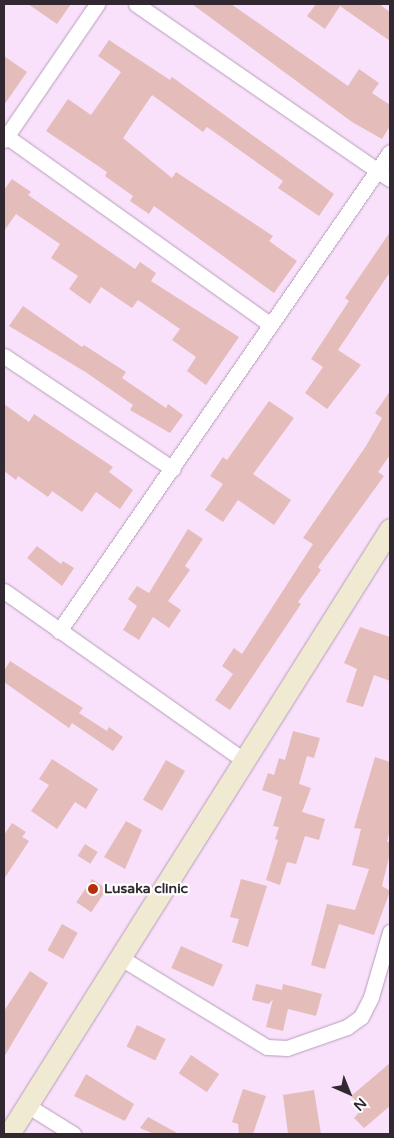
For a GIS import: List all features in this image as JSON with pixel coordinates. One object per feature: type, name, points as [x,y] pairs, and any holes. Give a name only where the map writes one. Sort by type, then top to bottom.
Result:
[{"type":"main road","points":[[10,1134],[26,1104],[120,958],[242,759],[390,529]]},
{"type":"street","points":[[97,4],[5,138],[270,324]]},
{"type":"street","points":[[136,4],[390,179]]},
{"type":"street","points":[[59,631],[173,470],[270,324],[390,152]]},
{"type":"street","points":[[4,356],[173,470]]},
{"type":"street","points":[[4,592],[242,759]]},
{"type":"street","points":[[120,958],[267,1047],[287,1048],[347,1027],[361,1016],[371,997],[390,932]]},
{"type":"street","points":[[26,1104],[73,1134]]},
{"type":"building","points":[[28,4],[71,4],[57,24]]},
{"type":"building","points":[[192,4],[231,4],[348,86],[359,69],[379,83],[372,93],[390,105],[390,126],[382,139],[352,122]]},
{"type":"building","points":[[316,4],[379,4],[390,12],[390,41],[340,6],[325,29],[307,16]]},
{"type":"building","points":[[109,40],[170,80],[172,77],[334,194],[319,216],[278,188],[283,181],[207,127],[203,132],[152,95],[123,138],[172,178],[176,172],[273,236],[269,241],[297,261],[274,293],[154,206],[149,214],[130,201],[133,196],[105,176],[107,172],[46,131],[68,99],[91,115],[121,72],[98,56]]},
{"type":"building","points":[[4,56],[27,72],[4,105]]},
{"type":"building","points":[[12,179],[31,192],[28,195],[135,269],[140,262],[156,273],[151,281],[239,337],[206,385],[187,371],[196,357],[172,340],[180,329],[138,300],[132,308],[101,287],[90,304],[69,289],[78,276],[51,258],[60,244],[16,214],[4,231],[4,190]]},
{"type":"building","points":[[390,232],[390,272],[338,350],[361,365],[327,409],[305,393],[323,367],[311,359],[349,301],[345,298]]},
{"type":"building","points":[[23,306],[82,347],[84,345],[126,372],[122,378],[166,408],[168,404],[183,415],[170,433],[130,410],[133,405],[87,373],[9,326]]},
{"type":"building","points":[[390,391],[390,455],[378,472],[384,476],[318,567],[321,570],[298,602],[301,604],[230,710],[215,700],[233,674],[222,666],[234,648],[242,654],[313,544],[303,538],[366,446],[382,418],[375,413]]},
{"type":"building","points":[[269,401],[294,418],[253,474],[291,500],[274,525],[238,500],[223,522],[205,510],[223,484],[210,476],[223,457],[227,460]]},
{"type":"building","points":[[4,404],[29,422],[34,414],[113,467],[109,472],[133,490],[120,509],[96,492],[82,512],[52,491],[48,497],[18,476],[16,480],[4,471]]},
{"type":"building","points":[[188,529],[203,539],[185,566],[190,570],[168,601],[181,610],[169,628],[153,617],[139,640],[123,630],[137,606],[128,599],[137,586],[149,593]]},
{"type":"building","points":[[37,546],[61,564],[63,561],[74,568],[62,586],[27,558]]},
{"type":"building","points":[[360,627],[390,637],[390,681],[374,675],[363,707],[346,702],[357,669],[344,663]]},
{"type":"building","points":[[10,661],[83,708],[79,713],[107,731],[109,727],[123,737],[113,751],[72,723],[69,728],[4,682],[4,671]]},
{"type":"building","points":[[293,731],[320,738],[314,758],[307,756],[299,784],[311,788],[302,812],[325,819],[319,840],[305,836],[296,864],[287,862],[280,885],[266,880],[278,840],[275,839],[279,827],[273,826],[282,797],[262,790],[268,773],[274,775],[279,758],[285,760]]},
{"type":"building","points":[[375,757],[390,762],[390,829],[387,842],[390,842],[390,853],[382,886],[390,891],[374,935],[339,924],[325,969],[311,965],[327,904],[355,910],[369,869],[352,865],[361,829],[354,828]]},
{"type":"building","points":[[52,759],[98,789],[86,809],[75,802],[57,829],[31,811],[49,785],[39,779]]},
{"type":"building","points":[[166,760],[185,771],[162,811],[143,800]]},
{"type":"building","points":[[126,821],[142,830],[125,869],[104,857]]},
{"type":"building","points":[[12,823],[26,832],[22,837],[29,841],[4,879],[4,835]]},
{"type":"building","points":[[85,844],[98,852],[90,864],[78,856]]},
{"type":"building","points":[[92,879],[107,889],[91,912],[76,902]]},
{"type":"building","points":[[241,879],[267,886],[248,947],[232,942],[239,919],[230,917]]},
{"type":"building","points":[[62,924],[78,933],[63,959],[47,950]]},
{"type":"building","points":[[181,946],[223,965],[213,987],[171,968]]},
{"type":"building","points":[[30,971],[48,983],[4,1057],[4,1011]]},
{"type":"building","points":[[256,984],[282,990],[283,984],[322,994],[316,1016],[288,1009],[283,1031],[266,1027],[273,999],[269,1004],[252,1000]]},
{"type":"building","points":[[137,1025],[166,1039],[155,1061],[126,1047]]},
{"type":"building","points":[[191,1055],[219,1074],[207,1092],[179,1073]]},
{"type":"building","points":[[390,1063],[390,1106],[364,1128],[354,1118],[363,1108],[351,1096]]},
{"type":"building","points":[[86,1074],[134,1104],[125,1121],[74,1096]]},
{"type":"building","points":[[243,1089],[266,1096],[253,1134],[239,1134],[238,1124],[232,1122]]},
{"type":"building","points":[[314,1090],[321,1134],[288,1134],[283,1095]]},
{"type":"building","points":[[148,1117],[179,1134],[154,1134],[140,1128]]},
{"type":"place","name":"Lusaka clinic","points":[[93,889]]}]
